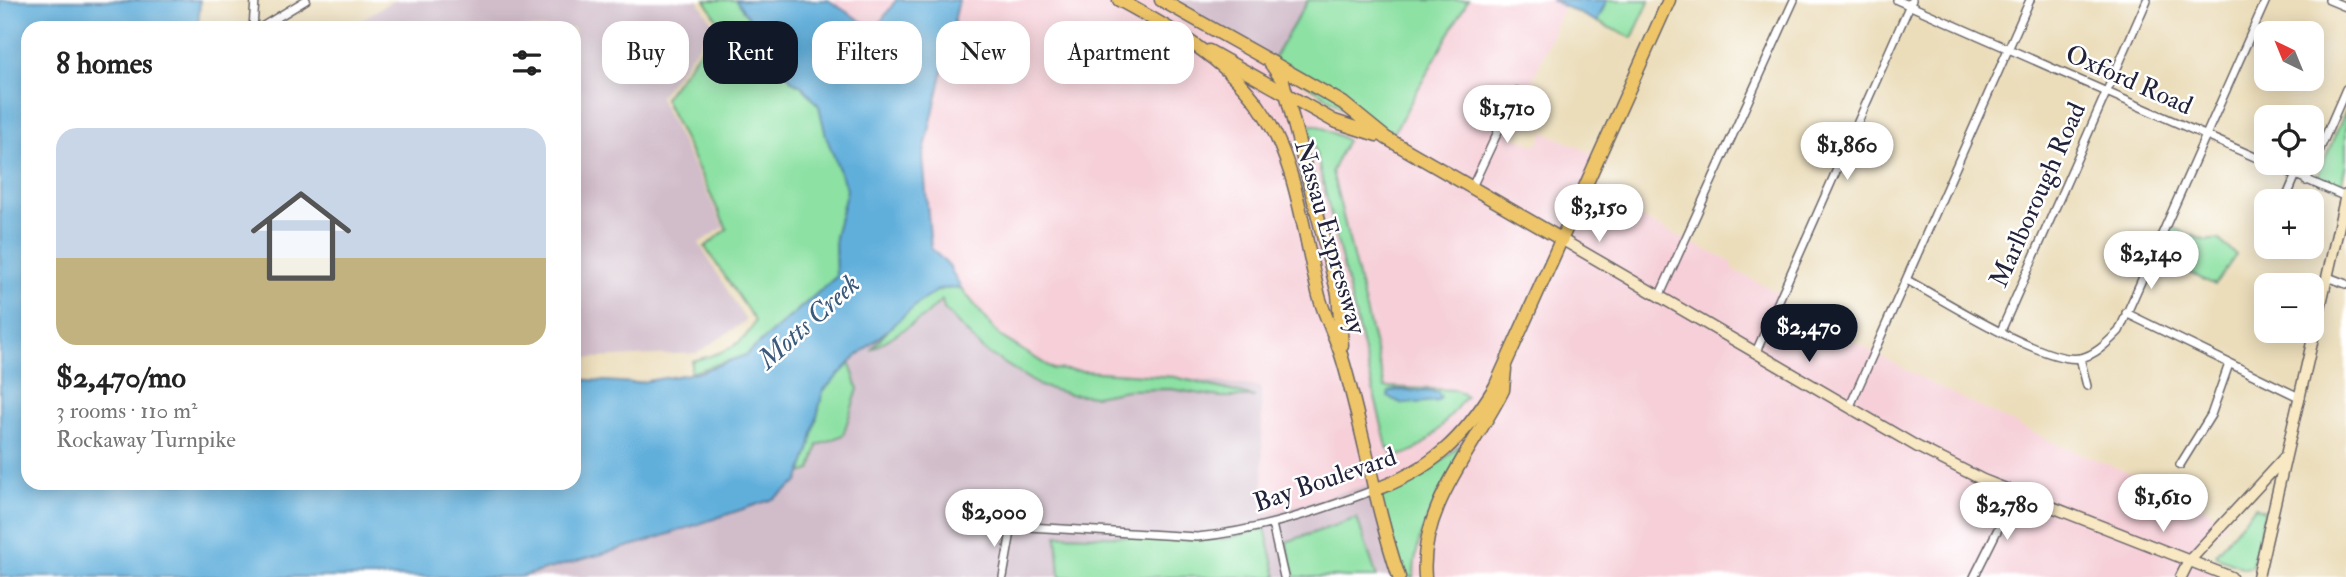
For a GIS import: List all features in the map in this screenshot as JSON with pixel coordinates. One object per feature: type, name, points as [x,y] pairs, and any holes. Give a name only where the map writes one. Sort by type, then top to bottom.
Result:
[{"type":"main road","points":[[1119,0],[1156,21]]},
{"type":"main road","points":[[1161,0],[1343,103],[1386,138],[1916,446],[2015,495],[2231,577]]},
{"type":"main road","name":"Bay Boulevard","points":[[1374,490],[1419,472],[1438,458],[1482,407],[1505,369],[1670,0]]},
{"type":"main road","points":[[1194,42],[1334,121],[1386,138]]},
{"type":"main road","name":"Nassau Expressway","points":[[1194,45],[1242,86],[1276,135],[1289,173],[1320,300],[1343,360],[1374,490],[1399,577]]},
{"type":"main road","name":"Nassau Expressway","points":[[1268,60],[1280,76],[1289,97],[1338,294],[1343,360]]},
{"type":"main road","points":[[2258,577],[2346,196]]},
{"type":"main road","points":[[1425,577],[1425,547],[1434,514],[1503,390],[1505,369]]},
{"type":"main road","points":[[2181,577],[2189,561],[2287,455]]},
{"type":"street","points":[[254,21],[255,0]]},
{"type":"street","points":[[272,21],[306,0]]},
{"type":"street","points":[[1660,297],[1794,0]]},
{"type":"street","name":"Oxford Road","points":[[1897,0],[1911,3],[2009,50],[2295,177],[2346,196]]},
{"type":"street","points":[[1850,406],[2030,0]]},
{"type":"street","name":"Marlborough Road","points":[[2001,331],[2147,0]]},
{"type":"street","points":[[1907,280],[2035,348],[2067,359],[2080,358],[2107,343],[2119,331],[2266,0]]},
{"type":"street","points":[[2329,0],[2346,7]]},
{"type":"street","points":[[1756,352],[1911,3]]},
{"type":"street","points":[[2306,181],[2346,89]]},
{"type":"street","points":[[1472,187],[1517,91]]},
{"type":"street","points":[[2290,189],[2295,177]]},
{"type":"street","points":[[2328,277],[2346,284]]},
{"type":"street","points":[[2126,313],[2301,398]]},
{"type":"street","points":[[2080,358],[2087,386]]},
{"type":"street","points":[[2180,465],[2211,415],[2229,364]]},
{"type":"street","name":"Bay Boulevard","points":[[1003,577],[1012,526],[1197,537],[1272,524],[1374,490]]},
{"type":"street","points":[[1974,577],[2015,495]]},
{"type":"street","points":[[1272,524],[1284,577]]},
{"type":"shaded area","points":[[400,0],[698,0],[711,21],[703,21],[703,39],[689,58],[689,21],[602,21],[602,84],[669,84],[659,97],[724,227],[699,243],[746,321],[697,353],[581,359],[581,21],[360,21],[390,2]]},
{"type":"shaded area","points":[[828,0],[896,0],[882,21],[860,21]]},
{"type":"shaded area","points":[[959,0],[1163,0],[1389,138],[1468,0],[1551,0],[1564,6],[1510,135],[1537,146],[1544,132],[1600,157],[1589,182],[1643,207],[1639,217],[1733,263],[1732,269],[1779,293],[1777,300],[1938,387],[2059,445],[2185,495],[2227,523],[2189,560],[2230,577],[1414,577],[1419,540],[1432,509],[1480,428],[1425,475],[1377,499],[1373,483],[1264,516],[1261,387],[1149,374],[1053,369],[1000,336],[961,288],[949,266],[931,248],[923,157],[940,84],[1030,84],[1030,21],[954,21]]},
{"type":"shaded area","points":[[1163,0],[1308,0],[1272,61]]},
{"type":"shaded area","points":[[961,288],[1000,336],[1053,369],[1149,374],[1261,387],[1264,515],[1374,483],[1403,577],[1277,577],[1264,529],[1225,539],[1057,536],[1060,577],[520,577],[549,571],[823,391],[856,357],[920,302]]},
{"type":"green space","points":[[705,0],[736,0],[751,21],[718,21]]},
{"type":"green space","points":[[1308,0],[1468,0],[1390,139],[1272,61]]},
{"type":"green space","points":[[1607,0],[1650,0],[1632,38],[1597,22]]},
{"type":"green space","points":[[703,46],[703,84],[802,86],[819,106],[826,136],[847,190],[835,236],[836,277],[746,355],[690,373],[692,361],[737,344],[755,321],[705,247],[727,229],[664,98],[675,84],[689,84],[689,65]]},
{"type":"green space","points":[[2346,110],[2346,165],[2340,189],[2316,180],[2318,175],[2324,175],[2324,161]]},
{"type":"green space","points":[[1309,125],[1317,125],[1347,140],[1332,171],[1385,387],[1456,390],[1466,396],[1435,434],[1416,449],[1395,456],[1387,447]],"holes":[[[1396,390],[1437,392],[1440,399],[1403,403]]]},
{"type":"green space","points":[[2173,228],[2206,241],[2218,239],[2236,255],[2215,285],[2159,259]]},
{"type":"green space","points":[[961,288],[1000,336],[1053,369],[1175,377],[1255,397],[1219,397],[1171,389],[1127,390],[1095,396],[1069,394],[1040,386],[983,350],[944,309],[942,300],[925,316],[871,350],[902,316],[920,301],[941,289]]},
{"type":"green space","points":[[850,363],[858,389],[843,435],[818,445],[811,470],[801,473],[823,391]]},
{"type":"green space","points":[[1483,425],[1428,516],[1416,556],[1414,577],[1403,577],[1377,499],[1425,475]]},
{"type":"green space","points":[[2255,507],[2265,511],[2252,567],[2244,568],[2217,557],[2216,553]]},
{"type":"green space","points":[[1357,518],[1377,577],[1295,577],[1286,542]]},
{"type":"green space","points":[[1265,528],[1277,577],[1060,577],[1057,535],[1225,539]]},
{"type":"water","name":"Motts Creek","points":[[0,0],[200,0],[198,21],[21,21],[21,490],[581,490],[581,379],[635,383],[700,372],[746,355],[836,277],[835,237],[847,190],[826,136],[819,106],[798,84],[798,21],[751,21],[736,0],[828,0],[861,21],[812,21],[812,84],[922,84],[922,21],[881,21],[896,0],[959,0],[954,21],[936,21],[936,84],[940,84],[923,157],[931,248],[949,266],[961,288],[940,289],[920,302],[856,357],[823,391],[809,451],[798,482],[773,499],[645,542],[520,577],[0,577]]},
{"type":"water","points":[[1551,0],[1607,0],[1597,22]]},
{"type":"water","points":[[1389,392],[1437,392],[1441,397],[1438,401],[1403,404],[1388,397]]}]
